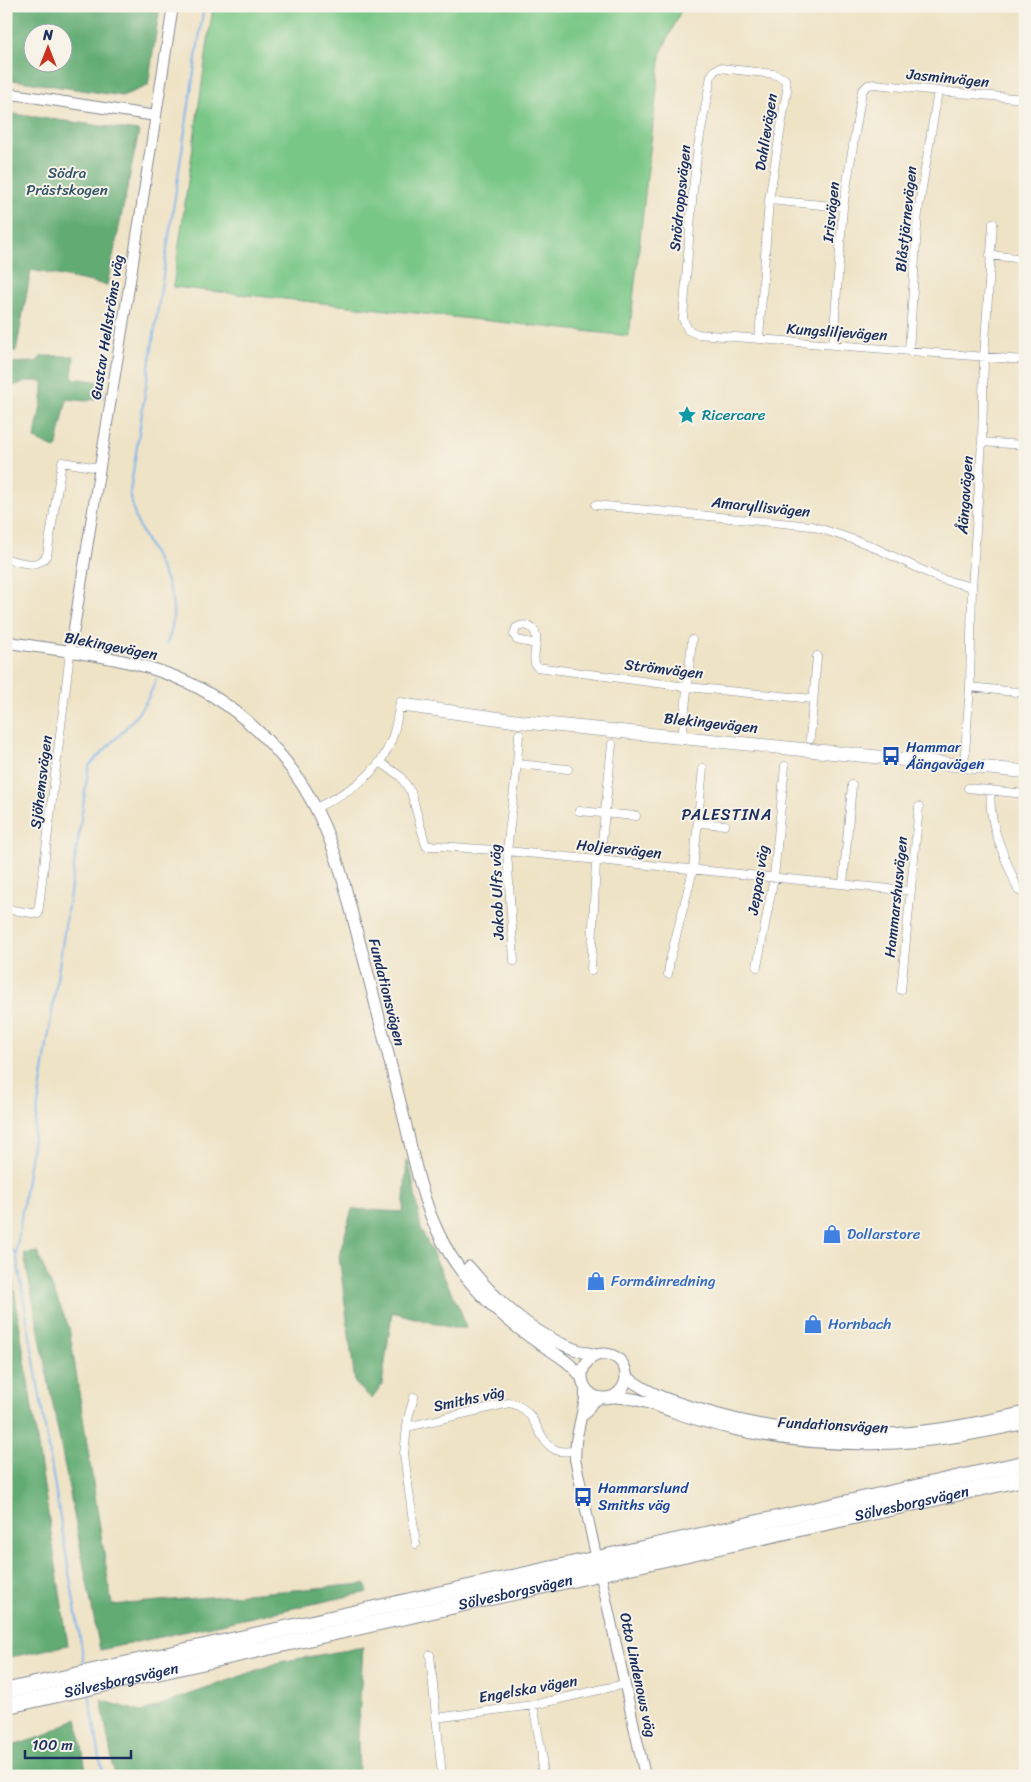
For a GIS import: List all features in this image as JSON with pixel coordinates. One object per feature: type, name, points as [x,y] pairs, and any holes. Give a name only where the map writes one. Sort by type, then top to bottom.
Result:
[{"type":"highway","name":"Sölvesborgsvägen","points":[[6,1691],[69,1684],[1025,1463]]},
{"type":"highway","name":"Sölvesborgsvägen","points":[[100,1677],[1025,1478]]},
{"type":"highway","name":"Sölvesborgsvägen","points":[[6,1706],[69,1684]]},
{"type":"main road","name":"Blekingevägen","points":[[6,642],[125,662],[163,672],[202,690],[244,718],[269,742],[292,770],[316,808]]},
{"type":"main road","name":"Fundationsvägen","points":[[316,808],[341,872],[421,1186],[438,1233],[456,1262],[486,1300],[516,1326],[570,1364],[583,1383]]},
{"type":"main road","name":"Fundationsvägen","points":[[421,1186],[457,1251],[487,1288],[514,1312],[546,1336],[576,1351],[596,1356]]},
{"type":"main road","points":[[605,1354],[616,1358],[624,1367],[626,1376],[621,1390],[612,1397],[600,1398],[591,1395],[583,1383],[584,1366],[596,1356],[605,1354]]},
{"type":"main road","name":"Fundationsvägen","points":[[626,1376],[642,1388],[706,1411],[756,1423],[814,1432],[870,1434],[923,1432],[974,1424],[1025,1412]]},
{"type":"main road","name":"Fundationsvägen","points":[[612,1397],[645,1401],[675,1412],[754,1434],[812,1442],[870,1444],[925,1441],[967,1435],[1025,1423]]},
{"type":"street","name":"Gustav Hellströms väg","points":[[70,653],[173,6]]},
{"type":"street","name":"Dahlievägen","points":[[715,70],[720,68],[774,74],[785,79],[787,90],[769,200],[759,340]]},
{"type":"street","name":"Snödroppsvägen","points":[[688,330],[683,319],[692,190],[711,76],[715,70]]},
{"type":"street","name":"Jasminvägen","points":[[868,85],[875,84],[1025,99]]},
{"type":"street","name":"Irisvägen","points":[[834,345],[843,206],[862,91],[868,85]]},
{"type":"street","name":"Blåstjärnevägen","points":[[909,351],[918,212],[938,91]]},
{"type":"street","points":[[6,93],[156,116]]},
{"type":"street","points":[[769,200],[843,206]]},
{"type":"street","name":"Åängavägen","points":[[964,766],[970,687],[972,587],[982,442],[984,357],[993,223]]},
{"type":"street","points":[[990,255],[1025,259]]},
{"type":"street","name":"Kungsliljevägen","points":[[688,330],[697,334],[759,340],[1025,360]]},
{"type":"street","points":[[982,442],[1025,444]]},
{"type":"street","points":[[6,559],[37,564],[43,562],[47,555],[62,462],[99,468]]},
{"type":"street","name":"Amaryllisvägen","points":[[596,505],[812,526],[867,544],[941,580],[972,587]]},
{"type":"street","points":[[682,738],[692,640]]},
{"type":"street","name":"Strömvägen","points":[[536,644],[534,660],[537,667],[687,687],[813,699]]},
{"type":"street","name":"Sjöhemsvägen","points":[[6,909],[38,914],[70,653]]},
{"type":"street","points":[[810,739],[817,656]]},
{"type":"street","points":[[970,687],[1025,693]]},
{"type":"street","name":"Blekingevägen","points":[[316,808],[346,792],[363,780],[380,762],[391,740],[400,704],[519,724],[682,738],[964,766],[1025,774]]},
{"type":"street","name":"Jakob Ulfs väg","points":[[514,961],[506,851],[519,734]]},
{"type":"street","points":[[591,971],[598,861],[606,814],[612,744]]},
{"type":"street","name":"Holjersvägen","points":[[380,762],[400,776],[412,792],[426,846],[506,851],[911,891]]},
{"type":"street","points":[[516,764],[568,769]]},
{"type":"street","name":"Jeppas väg","points":[[757,967],[774,877],[785,766]]},
{"type":"street","name":"Blekingevägen","points":[[964,766],[1025,769]]},
{"type":"street","points":[[668,974],[693,870],[703,768]]},
{"type":"street","points":[[843,884],[852,785]]},
{"type":"street","points":[[968,788],[1025,794]]},
{"type":"street","points":[[991,790],[990,800],[999,843],[1018,890],[1025,894]]},
{"type":"street","name":"Hammarshusvägen","points":[[901,990],[919,807]]},
{"type":"street","points":[[579,811],[636,816]]},
{"type":"street","points":[[699,823],[725,825]]},
{"type":"street","points":[[583,1383],[585,1399],[575,1450],[576,1470],[595,1551]]},
{"type":"street","name":"Smiths väg","points":[[414,1397],[407,1427],[404,1454],[416,1544]]},
{"type":"street","points":[[580,1423],[592,1402],[600,1398]]},
{"type":"street","name":"Smiths väg","points":[[407,1427],[509,1403],[527,1410],[546,1441],[554,1448],[562,1451],[575,1450]]},
{"type":"street","name":"Otto Lindenows väg","points":[[602,1581],[645,1776]]},
{"type":"street","points":[[430,1655],[442,1776]]},
{"type":"street","name":"Engelska vägen","points":[[436,1718],[533,1705],[625,1684]]},
{"type":"street","points":[[533,1705],[542,1754],[542,1776]]},
{"type":"green space","points":[[6,6],[160,6],[148,86],[122,96],[6,79]]},
{"type":"green space","points":[[213,6],[683,6],[661,53],[629,336],[173,287]]},
{"type":"green space","name":"Södra Prästskogen","points":[[6,113],[139,131],[107,285],[31,270],[16,351],[6,351]]},
{"type":"green space","points":[[42,356],[74,356],[72,378],[103,382],[103,397],[86,401],[67,399],[56,449],[35,439],[43,381],[28,381],[9,387],[6,386],[6,363],[36,362]]},
{"type":"green space","points":[[407,1159],[410,1165],[421,1229],[461,1312],[466,1328],[452,1328],[392,1312],[382,1385],[372,1399],[355,1383],[339,1256],[352,1209],[403,1212]]},
{"type":"green space","points":[[37,1252],[69,1327],[112,1605],[365,1584],[368,1592],[100,1650],[24,1254]]},
{"type":"green space","points":[[6,1267],[11,1269],[68,1645],[6,1658]]},
{"type":"green space","points":[[363,1647],[358,1739],[359,1776],[115,1776],[101,1700],[141,1712],[280,1662]]},
{"type":"green space","points":[[77,1718],[87,1776],[6,1776],[6,1748],[44,1736]]},
{"type":"waterway","points":[[167,644],[173,621],[173,605],[170,592],[161,568],[137,522],[130,492],[204,6]]},
{"type":"waterway","points":[[85,1668],[16,1252],[89,766],[137,715],[145,704],[156,679]]},
{"type":"waterway","points":[[6,1250],[16,1252]]},
{"type":"waterway","points":[[89,1693],[103,1776]]},
{"type":"place","name":"Ricercare","points":[[687,415]]},
{"type":"place","name":"Hammar Åängavägen","points":[[891,756]]},
{"type":"place","name":"Dollarstore","points":[[832,1234]]},
{"type":"place","name":"Form&inredning","points":[[596,1281]]},
{"type":"place","name":"Hornbach","points":[[813,1324]]},
{"type":"place","name":"Hammarslund Smiths väg","points":[[583,1497]]},
{"type":"district","name":"PALESTINA","points":[[727,814]]}]
